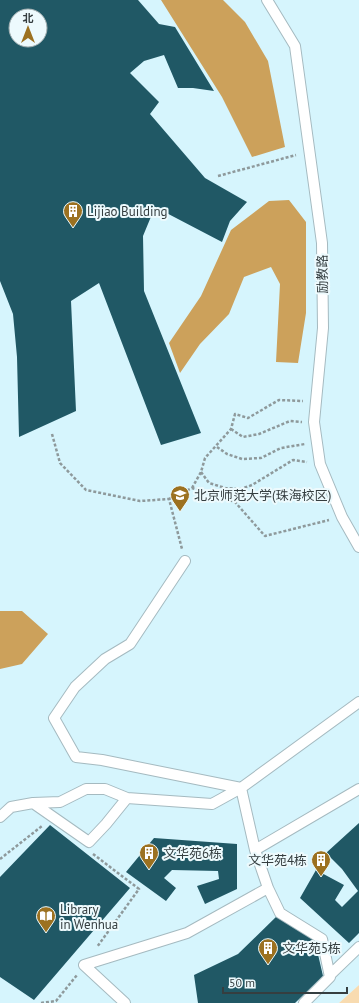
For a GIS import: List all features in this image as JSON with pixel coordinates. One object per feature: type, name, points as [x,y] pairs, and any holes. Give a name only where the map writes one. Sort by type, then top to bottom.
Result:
[{"type":"lane","name":"励教路","points":[[267,0],[295,46],[322,243],[323,328],[314,422],[320,464],[342,517],[359,547]]},
{"type":"lane","points":[[185,561],[130,644],[105,659],[75,687],[54,718],[76,757],[102,760],[241,788]]},
{"type":"lane","points":[[0,817],[11,807],[33,803],[60,802],[86,789],[106,789],[127,798],[212,804],[241,788],[359,702]]},
{"type":"lane","points":[[241,788],[255,850],[268,888],[280,912],[322,939],[330,976]]},
{"type":"lane","points":[[255,850],[359,789]]},
{"type":"lane","points":[[33,803],[89,842],[127,798]]},
{"type":"lane","points":[[125,1003],[84,965],[187,933],[268,888]]},
{"type":"lane","points":[[304,1003],[359,947]]},
{"type":"path","points":[[218,176],[309,152]]},
{"type":"path","points":[[52,434],[60,463],[86,490],[140,501],[169,499],[192,488],[201,472],[205,458],[217,447],[231,429],[235,414],[248,418],[279,400],[315,401]]},
{"type":"path","points":[[231,429],[243,437],[259,434],[290,421],[314,422]]},
{"type":"path","points":[[217,447],[227,454],[242,460],[261,458],[281,448],[317,442]]},
{"type":"path","points":[[201,472],[209,483],[225,488],[241,489],[252,486],[293,460],[320,464]]},
{"type":"path","points":[[192,488],[235,502],[265,536],[342,517]]},
{"type":"path","points":[[169,499],[185,561]]},
{"type":"path","points":[[0,859],[43,825]]},
{"type":"path","points":[[41,1003],[56,1001],[139,889],[91,852]]},
{"type":"shaded area","name":"北京师范大学(珠海校区)","points":[[0,0],[359,0],[359,985],[339,1003],[0,1003]]},
{"type":"shaded area","points":[[161,0],[223,0],[245,22],[268,61],[285,147],[252,157],[222,97]]},
{"type":"shaded area","points":[[289,200],[306,222],[306,313],[298,363],[276,362],[280,284],[271,267],[244,277],[229,314],[200,344],[180,373],[169,343],[201,296],[231,230],[269,201]]},
{"type":"shaded area","points":[[0,611],[22,611],[48,634],[22,664],[0,669]]},
{"type":"shaded area","points":[[359,985],[359,1003],[339,1003]]},
{"type":"building","name":"Lijiao Building","points":[[0,0],[138,0],[159,24],[175,27],[214,91],[193,88],[178,88],[164,55],[144,61],[130,73],[159,102],[150,114],[205,178],[247,202],[230,221],[222,242],[155,207],[143,236],[144,291],[201,433],[161,445],[99,283],[71,301],[76,411],[19,437],[17,357],[13,314],[0,281]]},
{"type":"building","name":"文华苑4栋","points":[[359,823],[359,933],[349,943],[300,898],[316,870],[344,885],[335,900],[342,907],[358,891],[342,869],[326,853]]},
{"type":"building","name":"Library in Wenhua","points":[[50,825],[130,888],[34,1000],[0,977],[0,877]]},
{"type":"building","name":"文华苑6栋","points":[[154,838],[237,844],[237,889],[205,904],[197,886],[219,879],[218,871],[172,870],[164,878],[176,888],[166,901],[126,872]]},
{"type":"building","name":"文华苑5栋","points":[[278,915],[311,935],[317,950],[323,976],[295,1003],[198,1003],[194,975],[238,954]]},
{"type":"place","name":"Lijiao Building","points":[[73,228]]},
{"type":"place","name":"北京师范大学(珠海校区)","points":[[180,512]]},
{"type":"place","name":"文华苑6栋","points":[[149,870]]},
{"type":"place","name":"文华苑4栋","points":[[321,877]]},
{"type":"place","name":"Library in Wenhua","points":[[46,933]]},
{"type":"place","name":"文华苑5栋","points":[[268,965]]}]
